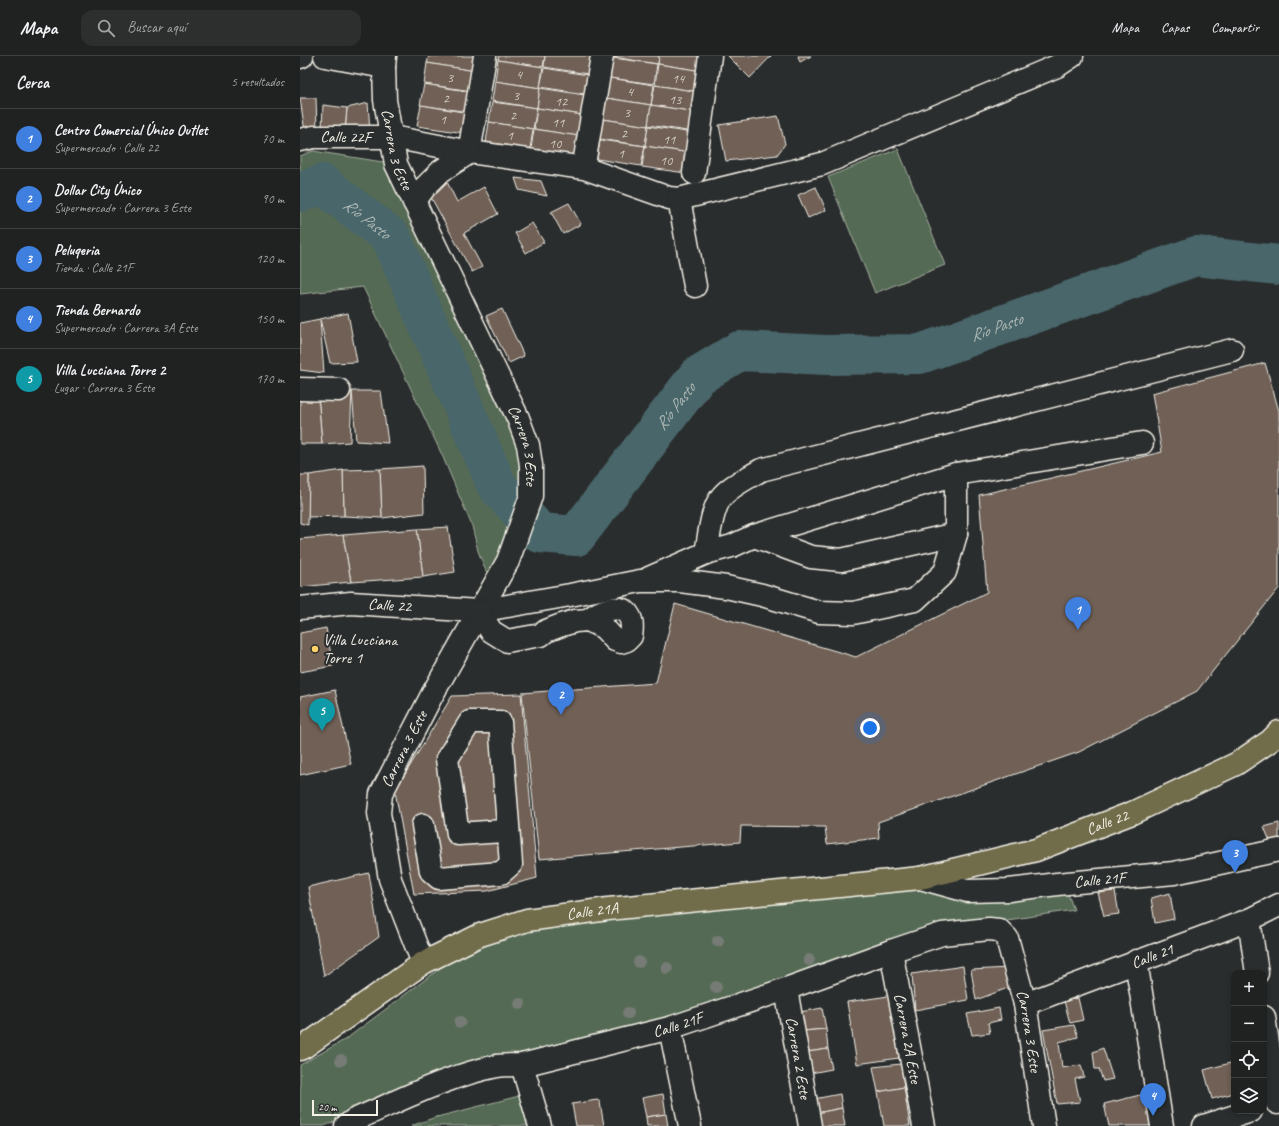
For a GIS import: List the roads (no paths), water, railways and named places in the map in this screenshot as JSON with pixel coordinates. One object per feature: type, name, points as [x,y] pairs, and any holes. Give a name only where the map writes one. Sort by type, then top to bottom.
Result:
[{"type":"main road","name":"Calle 22","points":[[920,878],[1036,850],[1132,813],[1236,764],[1270,741],[1279,732]]},
{"type":"main road","name":"Calle 21A","points":[[300,1049],[423,963],[480,934],[527,920],[608,909],[920,878]]},
{"type":"street","points":[[325,56],[384,61]]},
{"type":"street","points":[[414,202],[425,187],[441,171],[470,147],[486,56]]},
{"type":"street","points":[[585,158],[602,56]]},
{"type":"street","points":[[694,173],[710,56]]},
{"type":"street","points":[[695,286],[679,199],[822,164],[1057,66],[1072,56]]},
{"type":"street","name":"Carrera 3 Este","points":[[384,61],[385,100],[396,164],[518,418],[528,445],[531,465],[531,496],[508,561],[432,695],[381,794],[379,813],[390,879],[423,963]]},
{"type":"street","name":"Calle 22F","points":[[300,140],[314,137],[392,137],[470,147],[584,168],[668,198],[679,199]]},
{"type":"street","points":[[706,553],[714,512],[720,499],[737,483],[761,470],[1232,350]]},
{"type":"street","points":[[300,389],[338,390]]},
{"type":"street","points":[[640,581],[706,553],[732,546],[754,536],[956,474],[1142,444]]},
{"type":"street","points":[[640,581],[680,581],[726,587],[762,595],[819,612],[853,614],[915,600],[945,572],[956,534],[956,474]]},
{"type":"street","points":[[754,536],[811,557],[841,560],[956,534]]},
{"type":"street","name":"Calle 22","points":[[300,608],[351,602],[479,611],[640,581]]},
{"type":"street","points":[[479,611],[492,631],[507,640],[541,635],[546,631],[565,624],[575,621],[588,620]]},
{"type":"street","points":[[423,824],[431,871],[439,878],[500,873],[511,864],[500,722],[470,722],[447,759],[458,834],[503,831]]},
{"type":"street","name":"Calle 21F","points":[[920,878],[967,892],[1010,890],[1174,873],[1279,850]]},
{"type":"street","name":"Calle 21","points":[[1024,1004],[1249,920],[1279,906]]},
{"type":"street","points":[[1249,920],[1257,970]]},
{"type":"street","name":"Calle 21F","points":[[346,1126],[354,1120],[428,1087],[449,1080],[498,1066],[522,1065],[670,1028],[942,934],[989,929],[999,930],[1007,938]]},
{"type":"street","name":"Carrera 3 Este","points":[[1007,938],[1024,1004],[1044,1126]]},
{"type":"street","name":"Carrera 2A Este","points":[[891,951],[924,1126]]},
{"type":"street","points":[[1136,961],[1162,1126]]},
{"type":"street","name":"Carrera 2 Este","points":[[786,989],[810,1126]]},
{"type":"street","points":[[670,1028],[690,1126]]},
{"type":"street","points":[[1262,1078],[1263,1042]]},
{"type":"street","points":[[522,1065],[540,1126]]},
{"type":"street","points":[[1204,1126],[1247,1114]]},
{"type":"waterway","name":"Río Pasto","points":[[300,192],[322,184],[391,237],[497,486],[540,533],[576,536],[698,376],[739,351],[827,355],[920,354],[1196,256],[1279,265]]},
{"type":"place","name":"Centro Comercial Único Outlet","points":[[1078,630]]},
{"type":"place","name":"Villa Lucciana Torre 1","points":[[315,649]]},
{"type":"place","name":"Dollar City Único","points":[[561,715]]},
{"type":"place","name":"Villa Lucciana Torre 2","points":[[322,731]]},
{"type":"place","name":"Peluqeria","points":[[1235,873]]},
{"type":"place","name":"Tienda Bernardo","points":[[1153,1116]]}]
